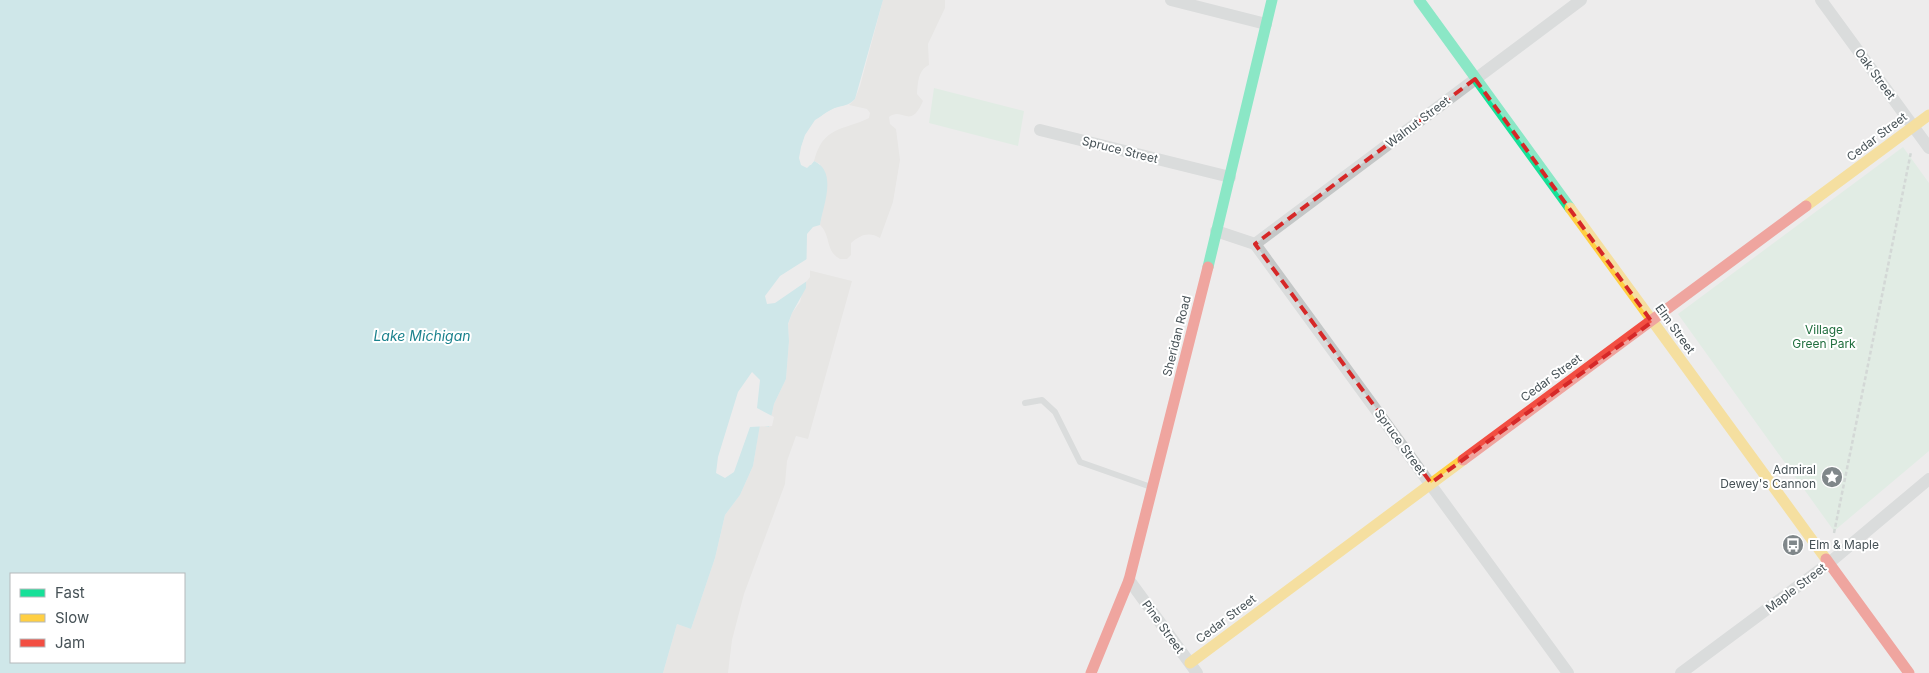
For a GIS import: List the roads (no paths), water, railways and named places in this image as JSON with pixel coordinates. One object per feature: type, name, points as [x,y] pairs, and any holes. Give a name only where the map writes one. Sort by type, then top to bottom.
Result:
[{"type":"street","points":[[1171,0],[1266,24]]},
{"type":"street","name":"Sheridan Road","points":[[1091,673],[1129,580],[1230,177],[1272,0]]},
{"type":"street","name":"Elm Street","points":[[1419,0],[1909,673]]},
{"type":"street","name":"Walnut Street","points":[[1255,244],[1581,0]]},
{"type":"street","name":"Oak Street","points":[[1821,0],[1929,148]]},
{"type":"street","name":"Cedar Street","points":[[1193,668],[1431,483],[1652,322],[1929,115]]},
{"type":"street","name":"Spruce Street","points":[[1040,130],[1230,177]]},
{"type":"street","points":[[1216,231],[1255,244]]},
{"type":"street","name":"Spruce Street","points":[[1255,244],[1568,673]]},
{"type":"street","name":"Maple Street","points":[[1681,673],[1829,563],[1929,479]]},
{"type":"street","name":"Pine Street","points":[[1129,580],[1193,668]]},
{"type":"lane","points":[[1025,402],[1042,400],[1055,412],[1080,462],[1153,487]]},
{"type":"water","name":"Lake Michigan","points":[[0,0],[883,0],[855,99],[848,104],[827,112],[814,124],[805,139],[801,165],[811,165],[814,161],[821,166],[827,181],[827,190],[820,225],[813,227],[807,234],[806,288],[788,324],[789,341],[786,379],[774,404],[769,427],[760,425],[753,466],[740,495],[725,515],[715,558],[691,629],[677,624],[663,673],[0,673]]},
{"type":"place","name":"Admiral Dewey's Cannon","points":[[1832,477]]},
{"type":"place","name":"Elm & Maple","points":[[1793,545]]},
{"type":"park label","name":"Village Green Park","points":[[1824,337]]}]
